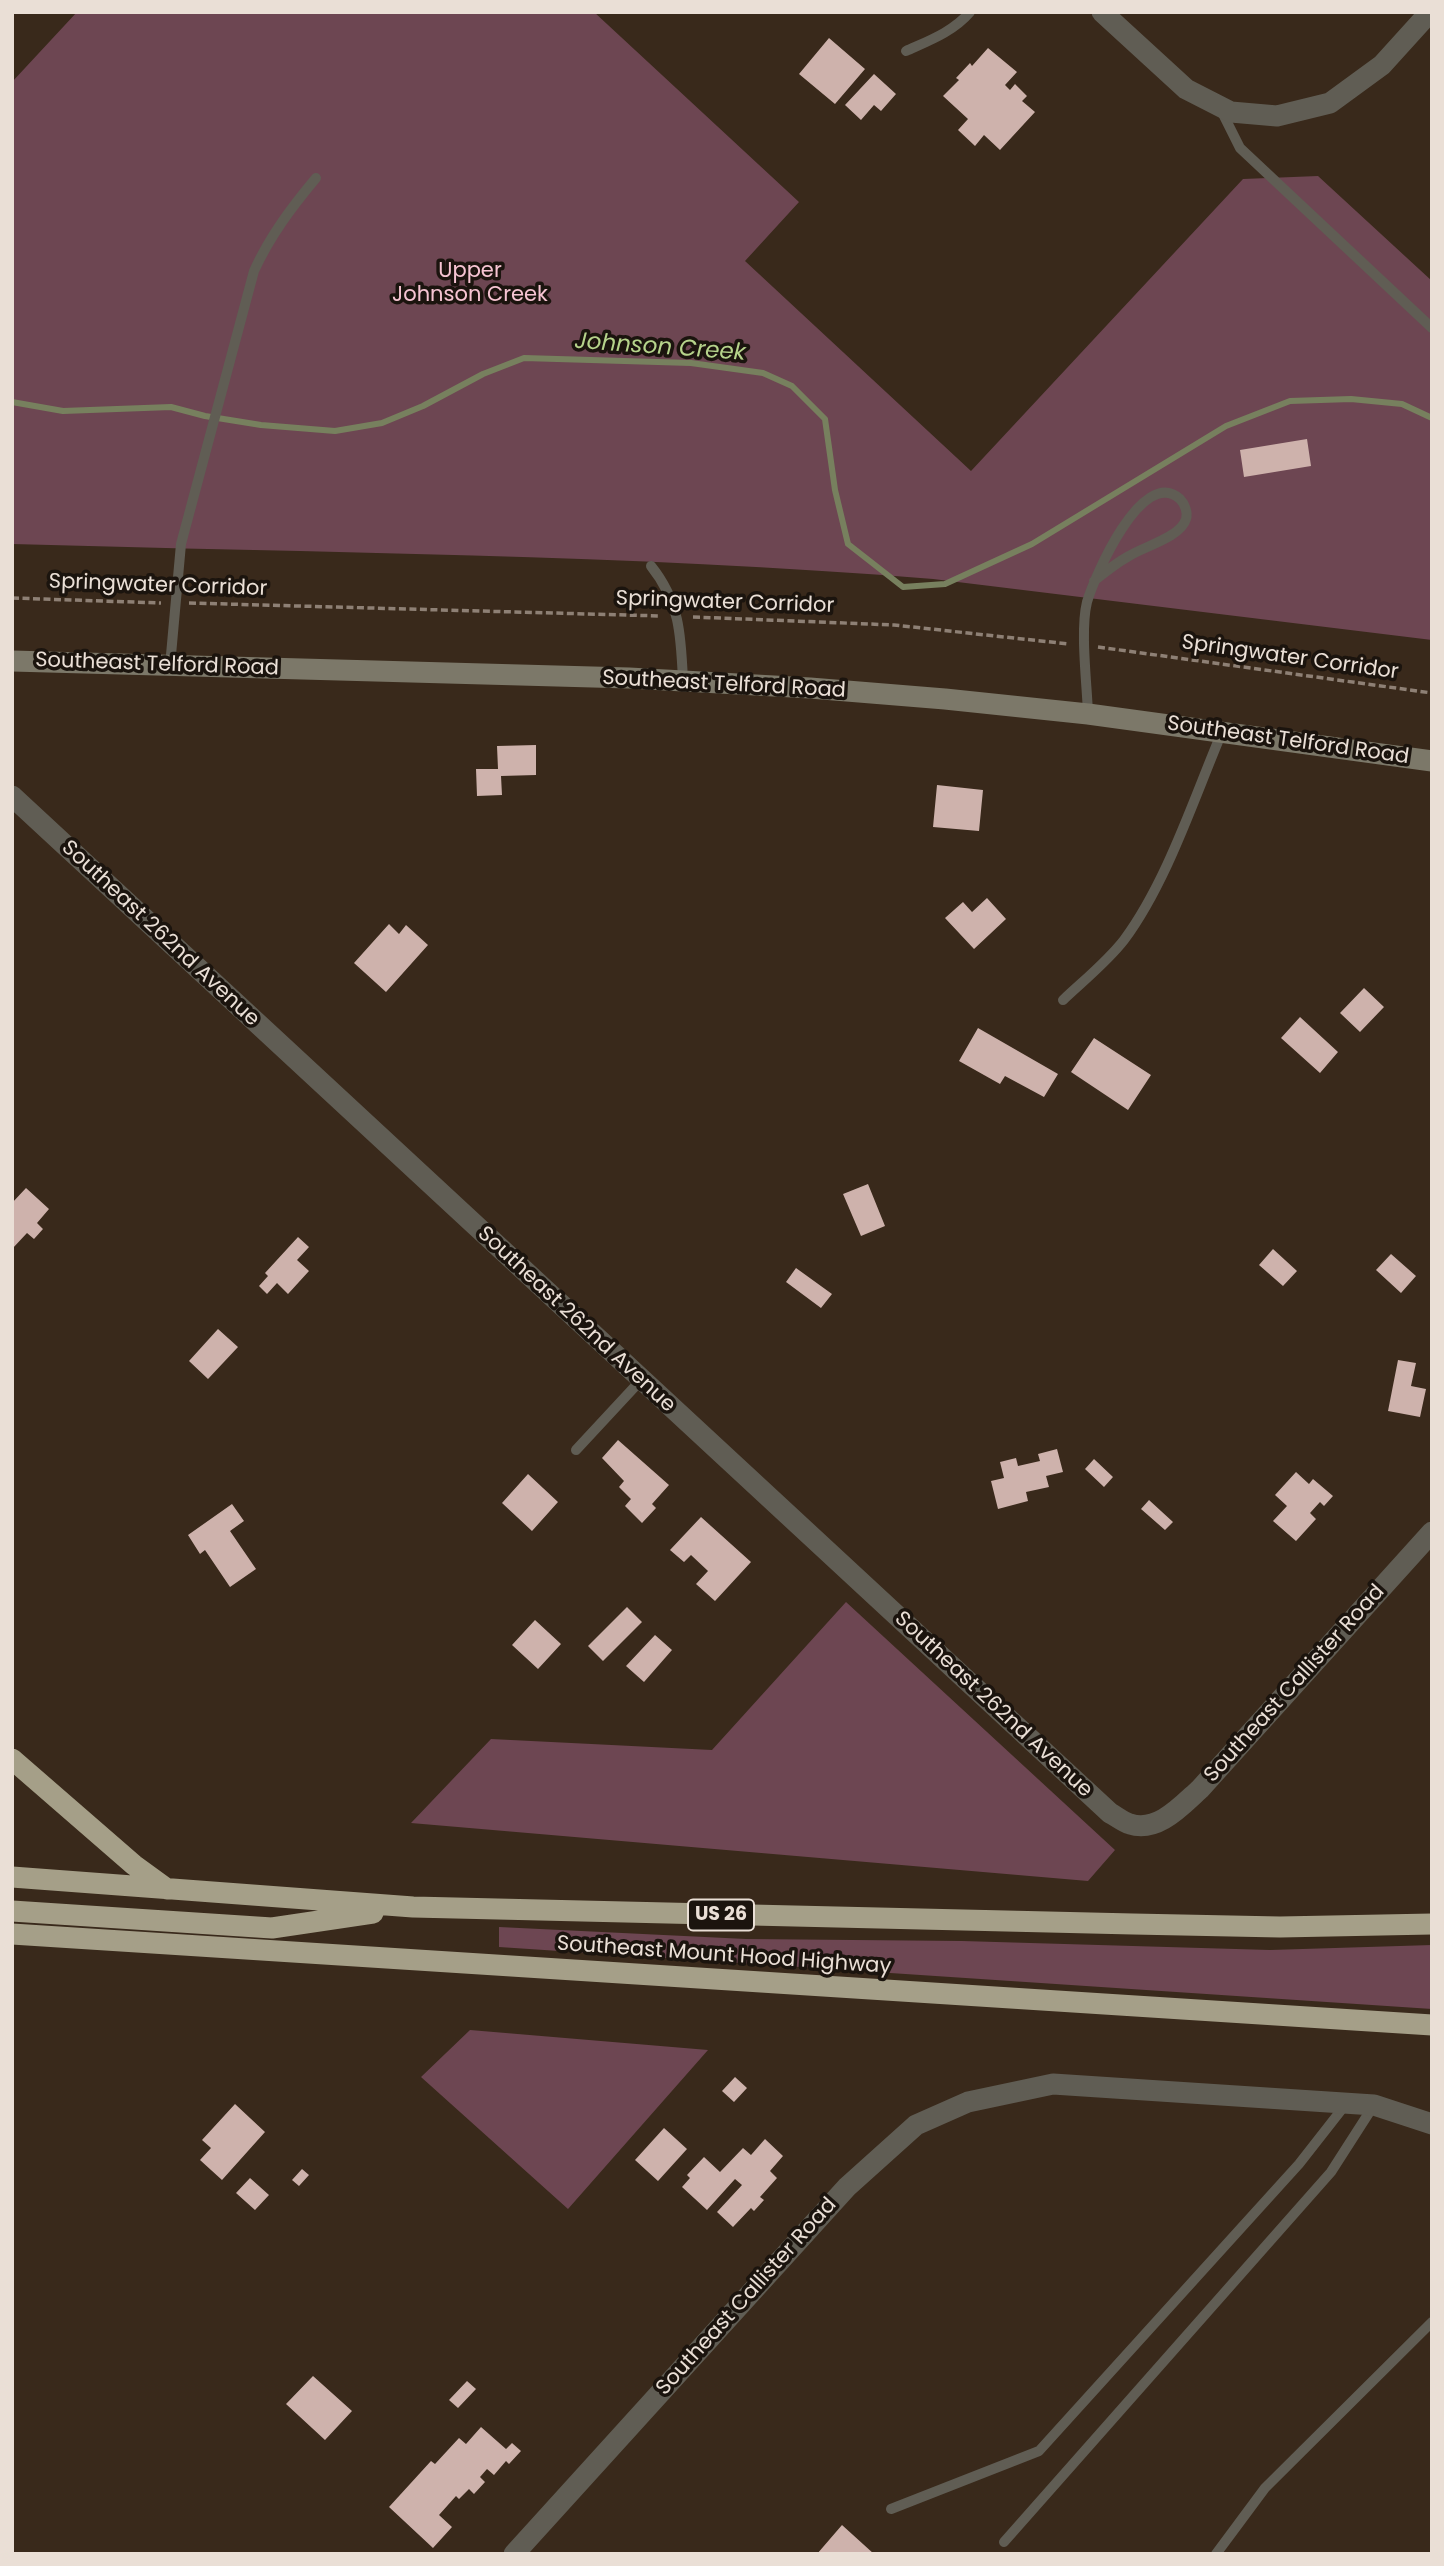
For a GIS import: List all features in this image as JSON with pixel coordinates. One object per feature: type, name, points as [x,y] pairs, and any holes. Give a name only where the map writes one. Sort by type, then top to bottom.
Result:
[{"type":"highway","points":[[12,1759],[134,1865],[169,1890]]},
{"type":"highway","name":"Southeast Mount Hood Highway","points":[[12,1877],[413,1907],[1240,1926],[1432,1924]]},
{"type":"highway","points":[[12,1911],[272,1928],[413,1907]]},
{"type":"highway","name":"Southeast Mount Hood Highway","points":[[12,1934],[1432,2025]]},
{"type":"street","points":[[1102,12],[1186,89],[1231,112],[1277,116],[1330,103],[1382,65],[1430,12]]},
{"type":"street","name":"Southeast Telford Road","points":[[12,661],[683,681],[945,699],[1088,714],[1432,761]]},
{"type":"street","name":"Southeast 262nd Avenue","points":[[12,796],[1110,1813],[1132,1825],[1150,1824]]},
{"type":"street","name":"Southeast Callister Road","points":[[1150,1824],[1171,1816],[1200,1789],[1432,1532]]},
{"type":"street","name":"Southeast Callister Road","points":[[514,2554],[847,2187],[916,2125],[968,2102],[1053,2084],[1346,2104]]},
{"type":"street","points":[[1346,2104],[1374,2105],[1432,2124]]},
{"type":"lane","points":[[906,51],[943,34],[970,12]]},
{"type":"lane","points":[[1219,106],[1240,148],[1432,328]]},
{"type":"lane","points":[[170,666],[181,544],[254,271],[266,243],[316,178]]},
{"type":"lane","points":[[1088,714],[1084,618],[1094,581],[1124,524],[1142,504],[1161,494],[1170,494],[1181,500],[1186,519],[1177,531],[1130,555],[1094,581]]},
{"type":"lane","points":[[651,566],[671,596],[677,617],[683,681]]},
{"type":"lane","points":[[1063,1000],[1108,958],[1141,914],[1172,852],[1222,732]]},
{"type":"lane","points":[[576,1450],[641,1380]]},
{"type":"lane","points":[[891,2509],[1039,2451],[1299,2164],[1346,2104]]},
{"type":"lane","points":[[1004,2542],[1331,2172],[1374,2105]]},
{"type":"lane","points":[[1216,2554],[1265,2488],[1432,2322]]},
{"type":"path","name":"Springwater Corridor","points":[[12,598],[894,625],[1085,646],[1432,693]]},
{"type":"green space","name":"Upper Johnson Creek","points":[[77,12],[594,12],[799,202],[745,261],[971,471],[1243,179],[1318,176],[1432,281],[1432,640],[933,579],[818,571],[473,555],[12,544],[12,82]]},
{"type":"green space","points":[[846,1602],[1115,1850],[1088,1881],[411,1823],[491,1739],[712,1750]]},
{"type":"green space","points":[[499,1927],[746,1939],[962,1941],[1270,1950],[1432,1945],[1432,2009],[499,1947]]},
{"type":"green space","points":[[470,2030],[708,2050],[568,2209],[421,2077]]},
{"type":"building","points":[[829,38],[865,69],[835,104],[799,74]]},
{"type":"building","points":[[988,48],[1017,72],[1005,85],[1010,90],[1015,84],[1027,96],[1022,101],[1035,112],[1000,150],[984,135],[975,146],[958,130],[968,119],[943,96],[959,80],[956,78],[970,63],[972,66]]},
{"type":"building","points":[[874,74],[896,94],[881,111],[874,105],[861,120],[845,105]]},
{"type":"building","points":[[1307,439],[1311,466],[1244,477],[1240,450]]},
{"type":"building","points":[[536,745],[536,775],[501,776],[502,795],[477,796],[476,769],[498,769],[497,746]]},
{"type":"building","points":[[937,785],[983,790],[979,831],[933,827]]},
{"type":"building","points":[[987,898],[1006,919],[974,949],[945,918],[963,902],[972,912]]},
{"type":"building","points":[[389,924],[399,934],[406,925],[428,945],[386,992],[354,963]]},
{"type":"building","points":[[1364,988],[1384,1007],[1360,1032],[1340,1013]]},
{"type":"building","points":[[1300,1017],[1338,1052],[1320,1073],[1281,1038]]},
{"type":"building","points":[[978,1028],[1058,1074],[1044,1097],[1005,1076],[1000,1084],[959,1061]]},
{"type":"building","points":[[1094,1038],[1151,1075],[1128,1110],[1071,1072]]},
{"type":"building","points":[[868,1184],[885,1226],[861,1236],[843,1194]]},
{"type":"building","points":[[26,1188],[49,1209],[37,1223],[43,1229],[34,1239],[27,1233],[12,1249],[12,1203]]},
{"type":"building","points":[[298,1237],[309,1247],[297,1260],[309,1271],[288,1294],[277,1283],[267,1294],[259,1286],[268,1276],[265,1273]]},
{"type":"building","points":[[1273,1249],[1297,1271],[1283,1286],[1259,1265]]},
{"type":"building","points":[[1391,1254],[1416,1276],[1401,1293],[1376,1270]]},
{"type":"building","points":[[796,1268],[832,1294],[821,1308],[786,1282]]},
{"type":"building","points":[[218,1329],[238,1347],[208,1379],[189,1361]]},
{"type":"building","points":[[1398,1360],[1416,1363],[1411,1386],[1426,1389],[1420,1417],[1388,1411]]},
{"type":"building","points":[[618,1440],[669,1485],[652,1504],[656,1508],[642,1523],[625,1506],[631,1499],[619,1487],[624,1481],[602,1458]]},
{"type":"building","points":[[1057,1449],[1063,1472],[1046,1476],[1049,1487],[1026,1492],[1028,1501],[998,1509],[991,1481],[1004,1478],[1000,1462],[1016,1458],[1018,1466],[1040,1461],[1038,1454]]},
{"type":"building","points":[[1094,1459],[1113,1477],[1104,1487],[1085,1469]]},
{"type":"building","points":[[1296,1472],[1309,1484],[1313,1479],[1333,1496],[1324,1506],[1320,1502],[1310,1513],[1316,1519],[1296,1541],[1273,1521],[1287,1506],[1275,1495]]},
{"type":"building","points":[[528,1474],[558,1502],[532,1531],[502,1503]]},
{"type":"building","points":[[1149,1500],[1173,1522],[1165,1530],[1141,1509]]},
{"type":"building","points":[[232,1504],[244,1521],[230,1531],[256,1569],[230,1587],[205,1550],[200,1554],[188,1535]]},
{"type":"building","points":[[701,1517],[751,1562],[715,1601],[696,1584],[708,1571],[691,1555],[684,1562],[670,1550]]},
{"type":"building","points":[[627,1607],[642,1622],[603,1661],[588,1646]]},
{"type":"building","points":[[535,1620],[561,1644],[538,1669],[512,1645]]},
{"type":"building","points":[[655,1635],[672,1650],[644,1682],[626,1666]]},
{"type":"building","points":[[735,2077],[747,2088],[734,2102],[722,2091]]},
{"type":"building","points":[[235,2104],[265,2132],[222,2180],[200,2160],[211,2148],[202,2140]]},
{"type":"building","points":[[664,2128],[687,2149],[658,2181],[635,2160]]},
{"type":"building","points":[[765,2139],[783,2156],[770,2171],[777,2178],[760,2197],[764,2200],[754,2211],[751,2208],[733,2227],[717,2212],[742,2185],[735,2179],[707,2210],[682,2187],[690,2178],[687,2175],[704,2157],[720,2172],[743,2148],[751,2155]]},
{"type":"building","points":[[302,2169],[309,2175],[299,2186],[292,2180]]},
{"type":"building","points":[[250,2178],[269,2195],[255,2210],[236,2193]]},
{"type":"building","points":[[313,2376],[352,2411],[325,2440],[286,2404]]},
{"type":"building","points":[[467,2381],[476,2389],[458,2408],[449,2400]]},
{"type":"building","points":[[481,2427],[506,2449],[512,2443],[521,2451],[509,2464],[506,2461],[494,2475],[487,2469],[480,2477],[485,2482],[474,2494],[469,2489],[459,2499],[456,2496],[439,2515],[452,2527],[433,2548],[389,2507],[431,2461],[435,2464],[459,2438],[466,2444]]},
{"type":"building","points":[[842,2525],[874,2554],[817,2554]]},
{"type":"waterway","name":"Johnson Creek","points":[[12,402],[63,411],[171,407],[205,416],[261,425],[335,431],[382,423],[423,406],[483,374],[524,358],[691,363],[763,373],[792,386],[825,419],[835,490],[848,544],[903,587],[945,584],[1032,544],[1226,426],[1290,401],[1351,399],[1402,404],[1432,418]]}]
